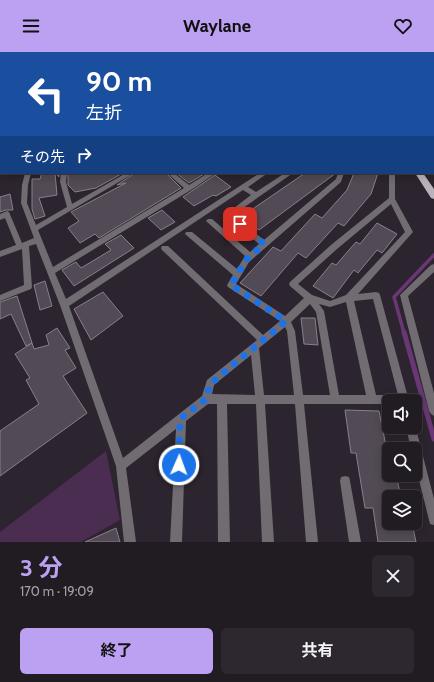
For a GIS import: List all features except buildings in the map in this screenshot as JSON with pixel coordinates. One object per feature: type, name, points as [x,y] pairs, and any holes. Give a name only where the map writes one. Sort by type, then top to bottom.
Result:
[{"type":"main road","points":[[420,174],[434,196]]},
{"type":"street","points":[[28,174],[25,185],[24,203],[64,305],[121,466],[130,542]]},
{"type":"street","points":[[64,174],[63,182],[70,207]]},
{"type":"street","points":[[34,229],[129,174]]},
{"type":"street","points":[[171,174],[190,188]]},
{"type":"street","points":[[50,272],[211,174]]},
{"type":"street","points":[[64,305],[263,174]]},
{"type":"street","points":[[264,244],[228,215],[288,174]]},
{"type":"street","points":[[312,542],[300,400],[291,331],[286,321],[231,285],[246,260],[339,180],[341,174]]},
{"type":"street","points":[[349,298],[409,232],[392,199],[392,174]]},
{"type":"street","points":[[243,187],[256,195]]},
{"type":"street","points":[[335,400],[320,311],[310,298],[293,284],[334,247],[392,199]]},
{"type":"street","points":[[0,217],[7,214],[22,246],[28,287],[0,298]]},
{"type":"street","points":[[210,222],[250,256]]},
{"type":"street","points":[[189,234],[238,274]]},
{"type":"street","points":[[0,254],[38,240]]},
{"type":"street","points":[[165,248],[263,340]]},
{"type":"street","points":[[434,268],[404,295],[434,411]]},
{"type":"street","points":[[310,298],[330,304],[349,298],[376,294],[402,394]]},
{"type":"street","points":[[121,466],[206,399],[210,384],[286,321],[310,298]]},
{"type":"street","points":[[349,298],[372,400]]},
{"type":"street","points":[[255,347],[260,400],[268,542]]},
{"type":"street","points":[[206,399],[382,400]]},
{"type":"street","points":[[222,399],[224,542]]},
{"type":"street","points":[[176,542],[180,419]]},
{"type":"street","points":[[413,434],[434,520]]},
{"type":"street","points":[[345,481],[355,542]]},
{"type":"shaded area","points":[[106,451],[120,520],[81,542],[0,542],[0,532]]},
{"type":"waterway","points":[[404,333],[394,297],[434,255]]},
{"type":"waterway","points":[[404,332],[434,439]]},
{"type":"route","points":[[179,465],[180,419],[206,399],[210,384],[286,321],[231,285],[246,260],[264,244],[240,224]]}]
